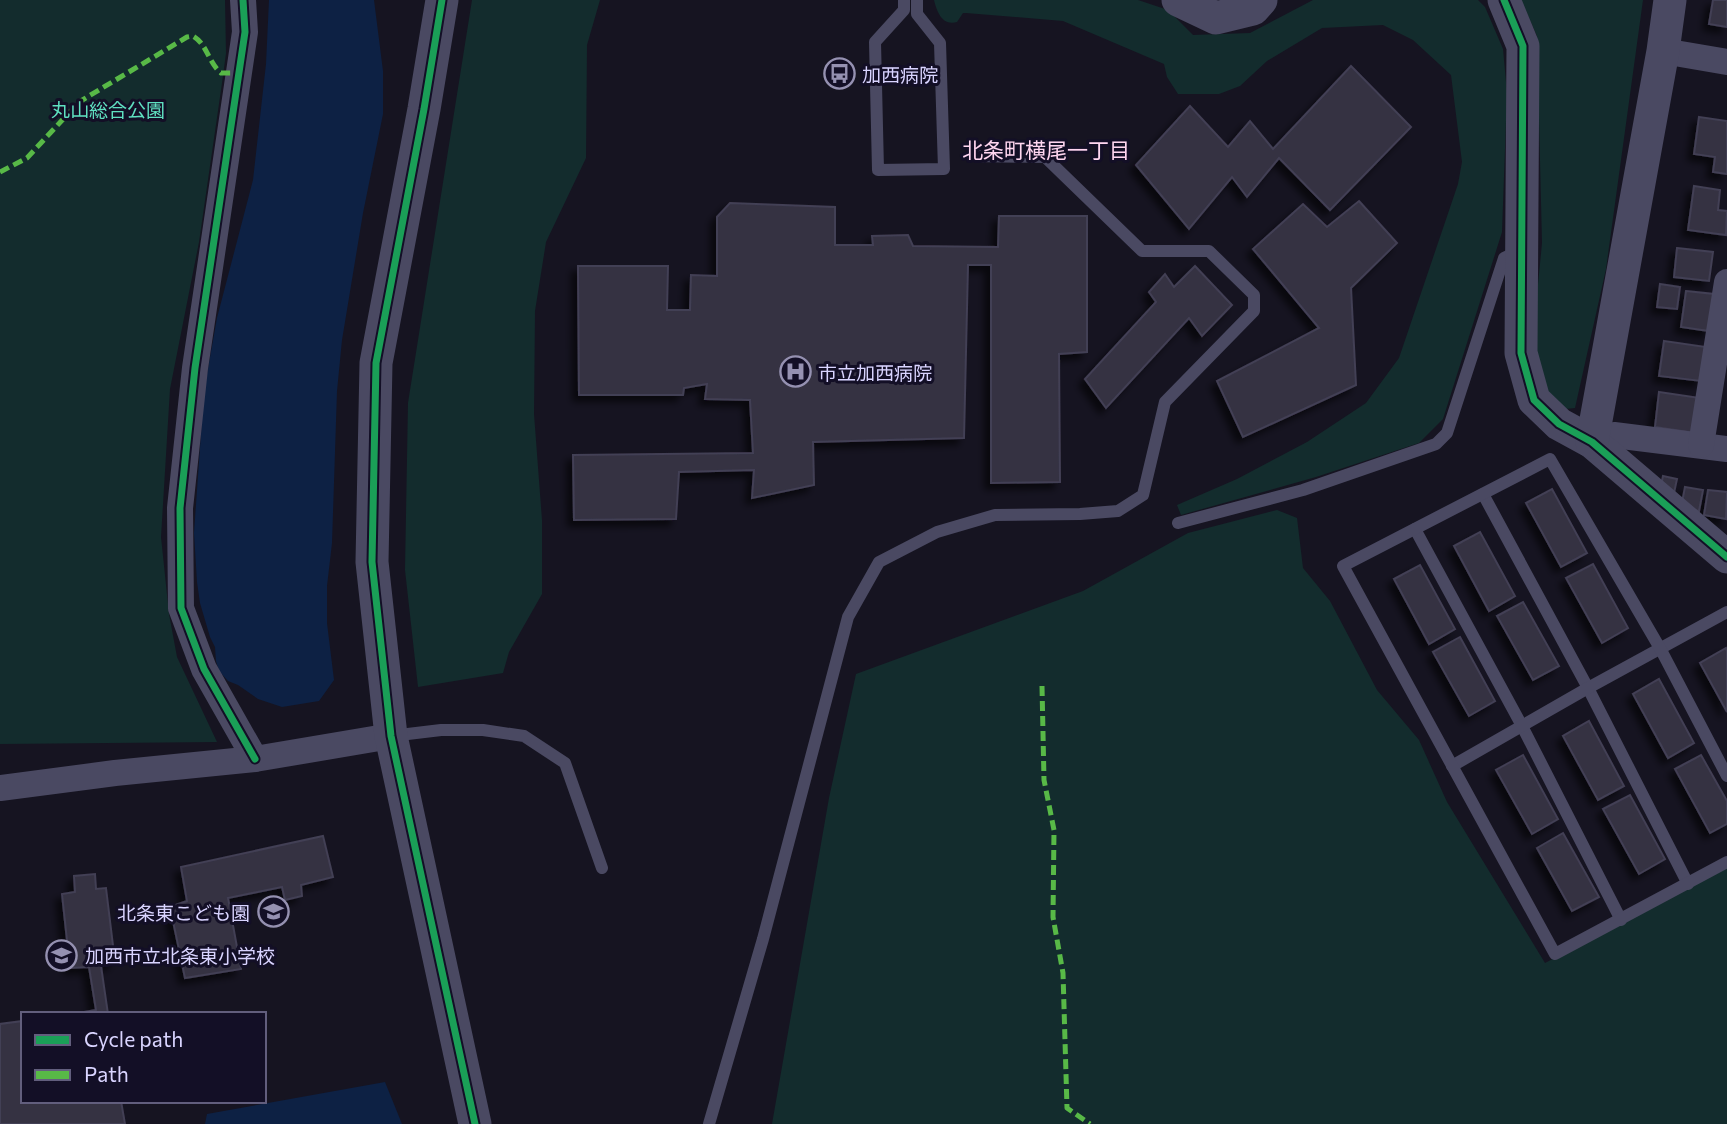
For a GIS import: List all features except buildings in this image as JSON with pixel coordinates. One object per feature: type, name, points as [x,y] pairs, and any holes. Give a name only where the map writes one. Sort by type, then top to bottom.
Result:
[{"type":"street","points":[[243,0],[245,32],[195,368],[180,508],[181,608],[204,669],[255,759]]},
{"type":"street","points":[[442,0],[376,363],[372,562],[391,736],[475,1124]]},
{"type":"street","points":[[1178,0],[1216,19],[1253,9],[1261,0]]},
{"type":"street","points":[[1504,0],[1523,46],[1521,353],[1534,400],[1559,425],[1592,442],[1727,557]]},
{"type":"street","points":[[1592,442],[1670,0]]},
{"type":"street","points":[[1662,51],[1727,62]]},
{"type":"street","points":[[1592,442],[1614,435],[1714,447],[1727,282]]},
{"type":"street","points":[[0,788],[255,759],[391,736]]},
{"type":"lane","points":[[904,0],[904,10],[875,42],[878,170],[944,169],[940,43],[917,14],[917,0]]},
{"type":"lane","points":[[709,1124],[762,939],[848,617],[879,562],[937,532],[995,515],[1080,514],[1118,510],[1143,495],[1165,401],[1254,311],[1254,295],[1209,251],[1142,251],[1045,157],[973,156]]},
{"type":"lane","points":[[1178,523],[1303,490],[1436,444],[1447,433],[1504,258],[1523,249]]},
{"type":"lane","points":[[1727,776],[1661,650],[1550,459],[1343,566],[1555,954],[1727,862]]},
{"type":"lane","points":[[1483,494],[1588,688],[1689,884]]},
{"type":"lane","points":[[1415,529],[1522,726],[1621,920]]},
{"type":"lane","points":[[1452,766],[1588,688],[1726,617]]},
{"type":"lane","points":[[391,736],[441,730],[483,730],[524,736],[565,763],[602,868]]},
{"type":"green space","name":"丸山総合公園","points":[[0,0],[225,0],[226,53],[222,83],[199,242],[170,389],[161,537],[169,614],[177,657],[217,742],[0,744]]},
{"type":"green space","points":[[472,0],[600,0],[587,45],[586,158],[546,242],[535,311],[534,414],[542,520],[542,594],[509,652],[503,673],[418,687],[405,570],[408,403]]},
{"type":"green space","points":[[934,0],[1138,0],[1168,10],[1193,35],[1250,33],[1313,0],[1478,0],[1485,7],[1503,49],[1507,93],[1502,232],[1443,419],[1419,443],[1316,477],[1181,515],[1177,505],[1237,479],[1307,442],[1366,403],[1399,358],[1458,184],[1462,162],[1451,75],[1413,40],[1383,25],[1322,28],[1267,61],[1240,86],[1219,94],[1178,94],[1167,77],[1164,64],[1063,21],[963,13],[957,22],[952,23],[941,17]]},
{"type":"green space","points":[[1521,0],[1643,0],[1606,269],[1575,408],[1565,409],[1550,404],[1532,347],[1542,243],[1537,36]]},
{"type":"green space","points":[[1277,510],[1297,518],[1303,568],[1330,601],[1377,690],[1419,740],[1447,802],[1545,963],[1727,868],[1727,1124],[772,1124],[829,798],[856,674],[1083,591],[1188,533]]},
{"type":"water","points":[[269,0],[374,0],[383,71],[383,114],[363,213],[342,340],[337,391],[332,543],[327,586],[327,623],[334,680],[319,701],[282,707],[258,699],[228,681],[219,671],[215,647],[200,603],[194,533],[204,391],[217,318],[253,180],[266,64]]},
{"type":"water","points":[[385,1082],[402,1124],[205,1124],[207,1114]]},
{"type":"marked path","points":[[0,172],[27,158],[79,102],[187,37],[198,39],[221,73],[239,73]]},
{"type":"marked path","points":[[1042,686],[1044,780],[1054,830],[1053,917],[1063,973],[1067,1108],[1090,1124]]},
{"type":"cycle path","points":[[243,0],[245,32],[195,368],[180,508],[181,608],[204,669],[255,759]]},
{"type":"cycle path","points":[[442,0],[376,363],[372,562],[391,736],[475,1124]]},
{"type":"cycle path","points":[[1504,0],[1523,46],[1521,353],[1534,400],[1559,424],[1592,442],[1727,557]]},
{"type":"place","name":"加西病院","points":[[839,74]]},
{"type":"place","name":"市立加西病院","points":[[795,372]]},
{"type":"place","name":"北条東こども園","points":[[273,912]]},
{"type":"place","name":"加西市立北条東小学校","points":[[62,955]]},
{"type":"district","name":"北条町横尾一丁目","points":[[1046,149]]}]
